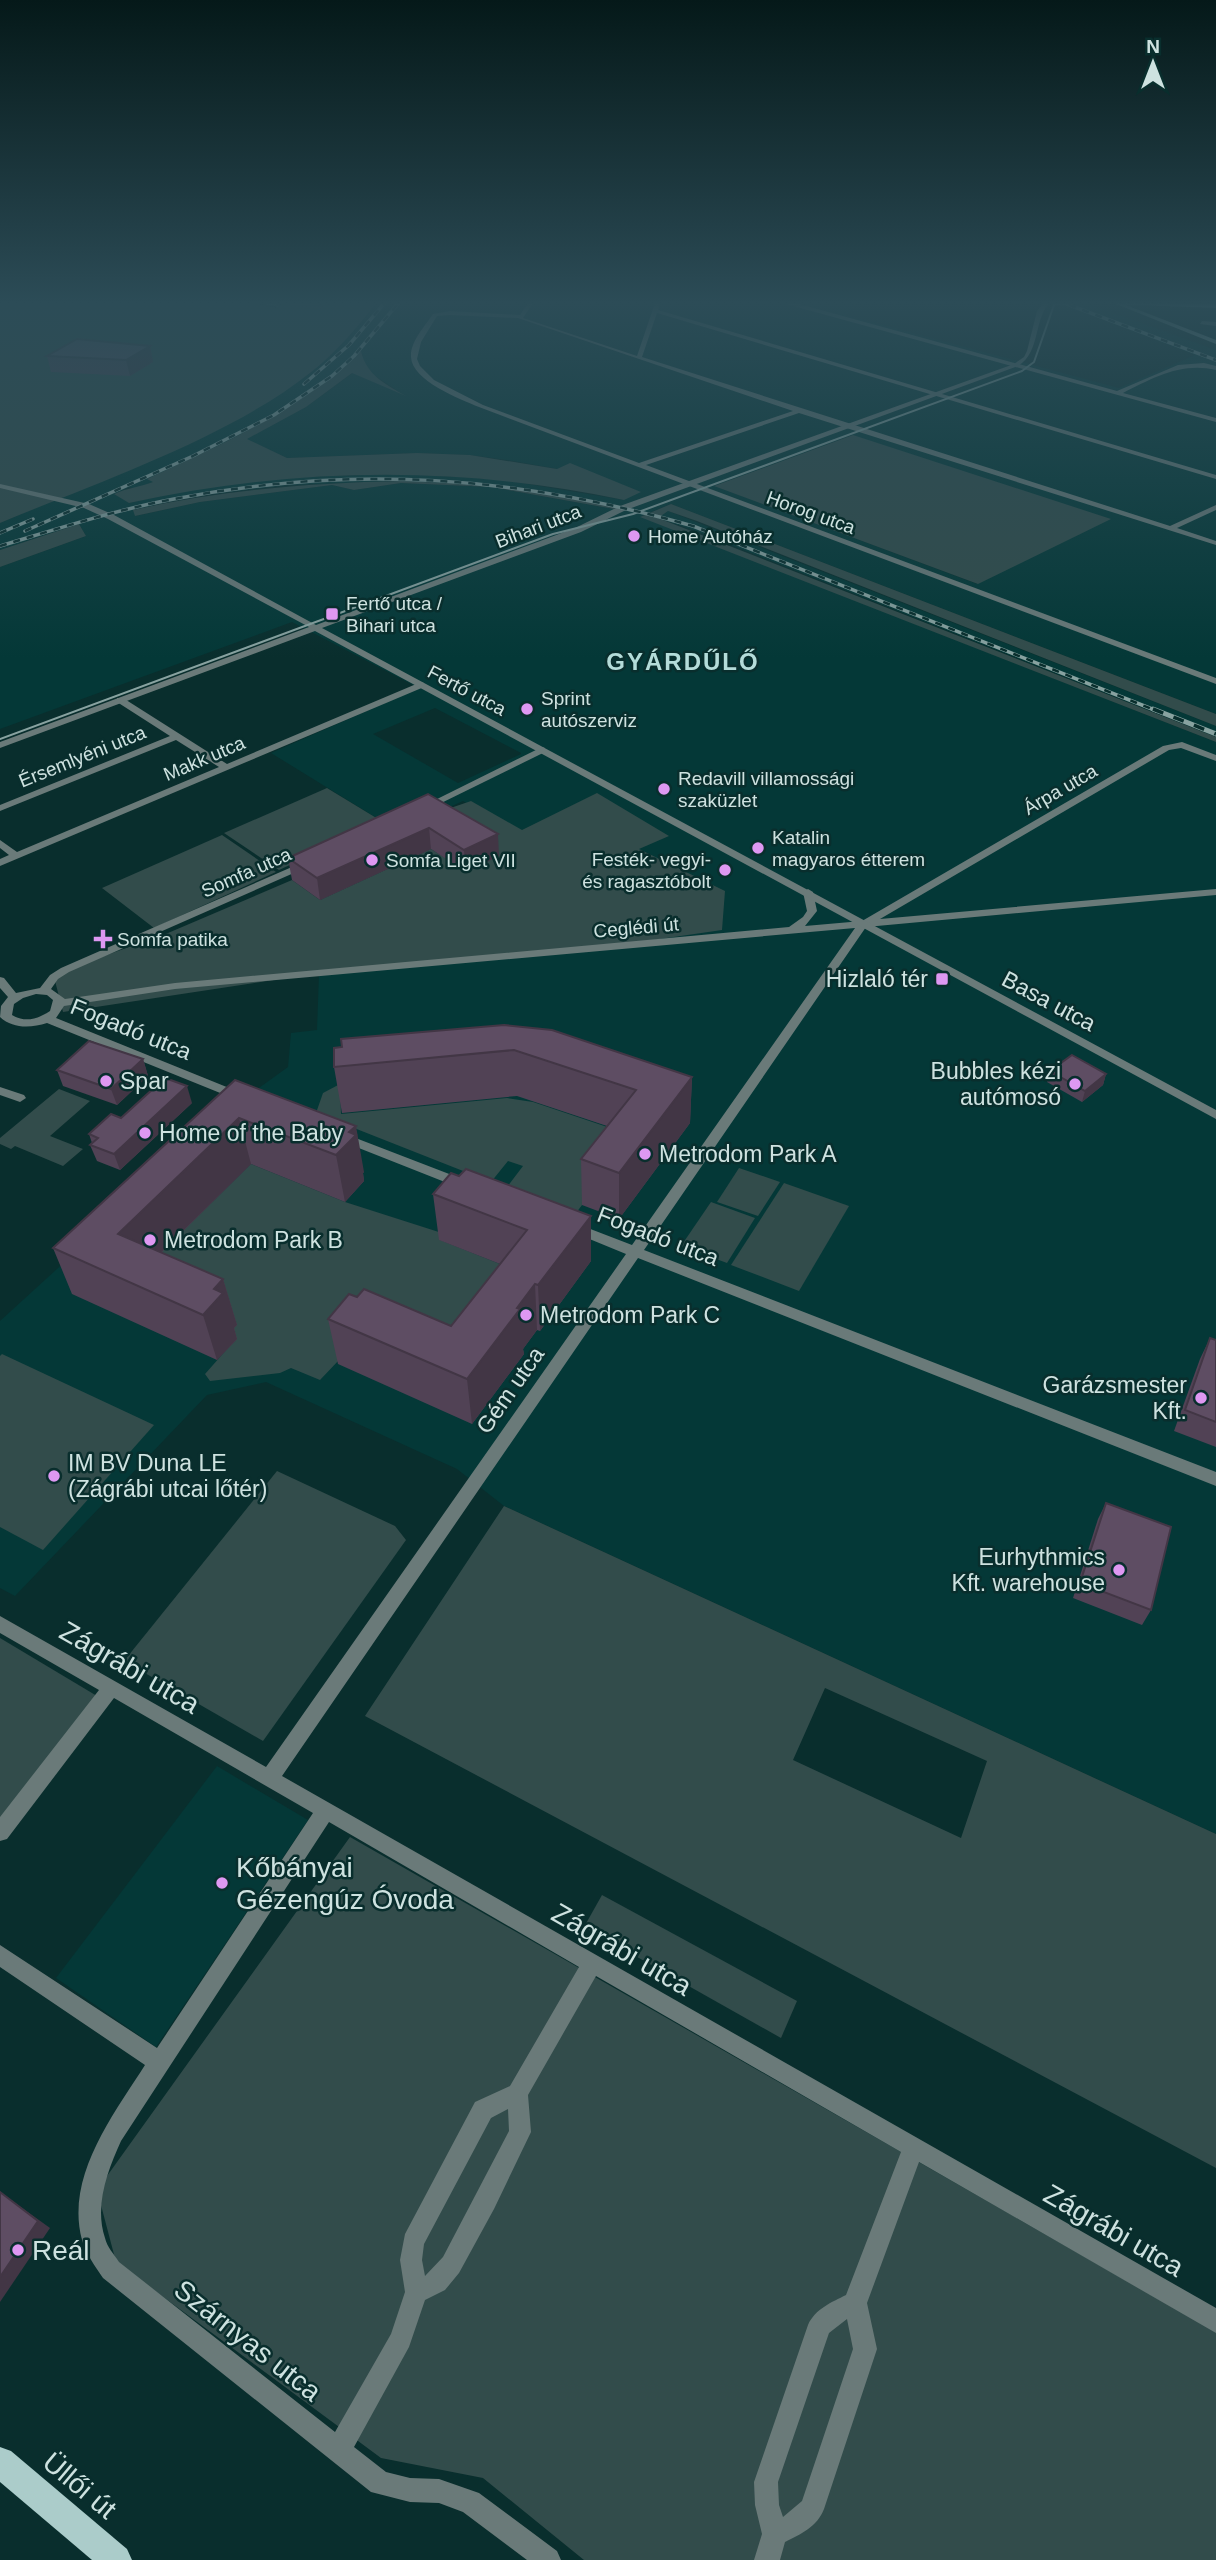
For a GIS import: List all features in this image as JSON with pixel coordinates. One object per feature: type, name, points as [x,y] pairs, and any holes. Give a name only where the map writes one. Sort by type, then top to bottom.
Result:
[{"type":"main road","name":"Üllői út","points":[[0,2462],[116,2560]]},
{"type":"street","name":"Horog utca","points":[[518,419],[1216,681]]},
{"type":"street","points":[[637,466],[774,419]]},
{"type":"street","points":[[828,419],[1216,543]]},
{"type":"street","name":"Bihari utca","points":[[0,745],[578,530],[622,508],[868,419]]},
{"type":"street","points":[[1025,419],[1216,477]]},
{"type":"street","name":"Fertő utca","points":[[0,486],[86,506],[111,517],[808,892]]},
{"type":"street","points":[[1171,528],[1216,508]]},
{"type":"street","name":"Makk utca","points":[[0,863],[421,685]]},
{"type":"street","points":[[120,700],[226,767]]},
{"type":"street","name":"Érsemlyéni utca","points":[[0,808],[177,736]]},
{"type":"street","name":"Árpa utca","points":[[862,925],[1166,748],[1179,745],[1216,758]]},
{"type":"street","points":[[418,811],[542,750]]},
{"type":"street","points":[[0,843],[16,856]]},
{"type":"street","name":"Somfa utca","points":[[43,991],[54,977],[65,970],[322,857]]},
{"type":"street","points":[[808,892],[862,925]]},
{"type":"street","points":[[791,930],[803,924],[812,911],[808,892]]},
{"type":"street","name":"Ceglédi út","points":[[60,1003],[175,986],[1216,892]]},
{"type":"street","name":"Basa utca","points":[[862,925],[1216,1115]]},
{"type":"street","name":"Gém utca","points":[[269,1779],[862,925]]},
{"type":"street","points":[[0,980],[14,998]]},
{"type":"street","points":[[43,991],[55,995],[60,1003],[55,1013],[24,1024],[3,1018],[5,1007],[14,998],[28,992],[43,991]]},
{"type":"street","name":"Fogadó utca","points":[[46,1018],[249,1101]]},
{"type":"street","points":[[0,1091],[20,1098]]},
{"type":"street","points":[[332,1133],[483,1192]]},
{"type":"street","name":"Fogadó utca","points":[[561,1222],[1216,1479]]},
{"type":"street","name":"Zágrábi utca","points":[[0,1624],[1216,2321]]},
{"type":"street","points":[[0,1832],[111,1688]]},
{"type":"street","name":"Szárnyas utca","points":[[325,1811],[113,2133],[95,2172],[89,2210],[94,2242],[111,2270],[380,2483],[410,2490],[439,2491],[470,2502],[548,2560]]},
{"type":"street","points":[[0,1955],[160,2063]]},
{"type":"street","points":[[339,2449],[401,2339],[415,2292],[411,2260],[413,2242],[483,2110],[517,2093],[592,1964]]},
{"type":"street","points":[[415,2292],[437,2282],[444,2274],[486,2201],[520,2132],[517,2093]]},
{"type":"street","points":[[775,2533],[796,2524],[812,2510],[865,2349],[855,2303],[913,2148]]},
{"type":"street","points":[[767,2560],[775,2533],[767,2505],[766,2482],[820,2325],[836,2312],[855,2303]]},
{"type":"shaded area","points":[[0,419],[238,419],[120,475],[0,523]]},
{"type":"shaded area","points":[[236,419],[267,419],[155,481],[136,489],[129,487],[115,494],[130,503],[187,490],[289,477],[402,474],[498,479],[624,500],[558,469],[513,461],[470,455],[417,453],[287,458],[246,439],[283,419],[1216,419],[1216,714],[671,504],[641,516],[1216,742],[1216,1834],[504,1506],[457,1469],[266,1382],[207,1395],[15,1596],[0,1588],[0,1321],[241,1101],[288,1067],[291,1033],[317,1030],[319,974],[517,857],[509,829],[463,801],[443,810],[383,822],[271,753],[419,688],[292,622],[0,729],[0,567],[86,536],[79,524],[0,550],[0,523],[198,439]],"holes":[[[853,435],[977,584],[715,486]],[[401,481],[494,485],[618,507],[614,509],[492,487],[401,483],[354,490],[332,485],[200,502],[136,516],[133,510],[188,497],[288,485]],[[435,708],[521,753],[521,754],[458,783],[373,734]]]},
{"type":"shaded area","points":[[268,419],[283,419],[247,439],[287,458],[417,453],[470,455],[557,469],[570,463],[641,492],[624,500],[501,481],[376,475],[252,482],[129,503],[114,494],[153,482],[147,479]]},
{"type":"shaded area","points":[[853,435],[1111,519],[978,584],[714,486]]},
{"type":"shaded area","points":[[401,481],[494,485],[619,506],[614,509],[492,487],[401,483],[354,490],[332,485],[200,502],[135,516],[133,510],[200,497],[266,489],[333,484]]},
{"type":"shaded area","points":[[671,504],[1216,714],[1216,726],[697,521],[668,511],[658,518],[1216,737],[1216,742],[640,517]]},
{"type":"shaded area","points":[[668,511],[1216,726],[1216,737],[691,529],[657,518]]},
{"type":"shaded area","points":[[79,524],[86,536],[0,567],[0,550]]},
{"type":"shaded area","points":[[327,788],[383,822],[279,870],[224,833]]},
{"type":"shaded area","points":[[597,793],[669,836],[639,849],[725,891],[722,930],[598,948],[307,975],[63,1012],[54,977],[65,970],[168,933],[292,880],[320,900],[431,849],[466,871],[498,856],[430,815],[471,801],[522,830]]},
{"type":"shaded area","points":[[222,835],[276,872],[154,928],[102,888]]},
{"type":"shaded area","points":[[340,1084],[341,1114],[507,1098],[533,1102],[634,1136],[576,1213],[507,1187],[523,1166],[508,1161],[491,1182],[316,1113],[323,1093]]},
{"type":"shaded area","points":[[59,1089],[90,1101],[50,1136],[83,1149],[63,1166],[15,1146],[11,1149],[0,1144],[0,1138]]},
{"type":"shaded area","points":[[251,1164],[345,1202],[445,1234],[440,1240],[530,1276],[456,1371],[358,1340],[320,1380],[291,1368],[280,1373],[210,1381],[205,1374],[236,1339],[134,1279]]},
{"type":"shaded area","points":[[739,1168],[780,1182],[758,1216],[717,1202]]},
{"type":"shaded area","points":[[784,1183],[849,1206],[799,1291],[731,1265]]},
{"type":"shaded area","points":[[711,1202],[755,1218],[727,1263],[681,1246]]},
{"type":"shaded area","name":"IM BV Duna LE (Zágrábi utcai lőtér)","points":[[2,1354],[154,1425],[43,1550],[0,1527]]},
{"type":"shaded area","points":[[277,1471],[395,1526],[406,1540],[263,1741],[124,1661]]},
{"type":"shaded area","points":[[504,1506],[1216,1834],[1216,2168],[365,1716]],"holes":[[[825,1688],[987,1761],[961,1838],[793,1760]]]},
{"type":"shaded area","points":[[0,1638],[102,1699],[0,1818]]},
{"type":"shaded area","points":[[217,1766],[308,1820],[156,2047],[56,1978]]},
{"type":"shaded area","points":[[350,1837],[1216,2332],[1216,2560],[584,2560],[483,2478],[381,2458],[116,2262],[97,2190]]},
{"type":"shaded area","points":[[602,1895],[797,2001],[781,2038],[584,1927]]},
{"type":"building","points":[[428,794],[498,834],[464,850],[429,828],[317,878],[288,858]]},
{"type":"building","points":[[504,1025],[552,1030],[692,1077],[619,1173],[581,1159],[636,1090],[514,1050],[334,1067],[334,1048],[342,1047],[341,1039]]},
{"type":"building","points":[[89,1041],[143,1059],[111,1089],[57,1070]]},
{"type":"building","points":[[1072,1055],[1106,1074],[1085,1091],[1050,1071]]},
{"type":"building","points":[[165,1078],[187,1086],[114,1154],[90,1145],[98,1138],[89,1134],[111,1114],[121,1118]]},
{"type":"building","points":[[235,1080],[356,1126],[349,1132],[356,1135],[336,1155],[239,1118],[118,1234],[223,1279],[214,1289],[223,1293],[203,1315],[53,1248]]},
{"type":"building","points":[[466,1169],[591,1216],[538,1285],[535,1284],[517,1308],[520,1309],[467,1379],[328,1319],[349,1294],[357,1297],[364,1289],[451,1326],[527,1230],[433,1194],[451,1173],[459,1176]]},
{"type":"building","points":[[1210,1338],[1216,1340],[1216,1422],[1185,1410]]},
{"type":"building","name":"Eurhythmics Kft. warehouse","points":[[1106,1503],[1171,1527],[1151,1610],[1080,1583]]},
{"type":"building","points":[[0,2192],[38,2221],[0,2277]]},
{"type":"tram line","points":[[0,739],[553,534],[633,514],[890,419]]},
{"type":"railway","points":[[25,531],[193,456],[265,419]]},
{"type":"railway","points":[[0,546],[130,509],[241,488],[307,481],[371,479],[499,486],[628,509],[693,526],[1157,711]]},
{"type":"railway","points":[[0,533],[33,519]]},
{"type":"railway","points":[[1153,709],[1216,734]]},
{"type":"place","name":"Home Autóház","points":[[634,536]]},
{"type":"place","name":"Fertő utca / Bihari utca","points":[[332,614]]},
{"type":"place","name":"Sprint autószerviz","points":[[527,709]]},
{"type":"place","name":"Redavill villamossági szaküzlet","points":[[664,789]]},
{"type":"place","name":"Katalin magyaros étterem","points":[[758,848]]},
{"type":"place","name":"Somfa Liget VII","points":[[372,860]]},
{"type":"place","name":"Festék- vegyi- és ragasztóbolt","points":[[725,870]]},
{"type":"place","name":"Somfa patika","points":[[103,939]]},
{"type":"place","name":"Hizlaló tér","points":[[942,979]]},
{"type":"place","name":"Spar","points":[[106,1081]]},
{"type":"place","name":"Bubbles kézi autómosó","points":[[1075,1084]]},
{"type":"place","name":"Home of the Baby","points":[[145,1133]]},
{"type":"place","name":"Metrodom Park A","points":[[645,1154]]},
{"type":"place","name":"Metrodom Park B","points":[[150,1240]]},
{"type":"place","name":"Metrodom Park C","points":[[526,1315]]},
{"type":"place","name":"Garázsmester Kft.","points":[[1201,1398]]},
{"type":"place","name":"IM BV Duna LE (Zágrábi utcai lőtér)","points":[[54,1476]]},
{"type":"place","name":"Eurhythmics Kft. warehouse","points":[[1119,1570]]},
{"type":"place","name":"Kőbányai Gézengúz Óvoda","points":[[222,1883]]},
{"type":"place","name":"Reál","points":[[18,2250]]},
{"type":"district","name":"GYÁRDŰLŐ","points":[[683,662]]}]
